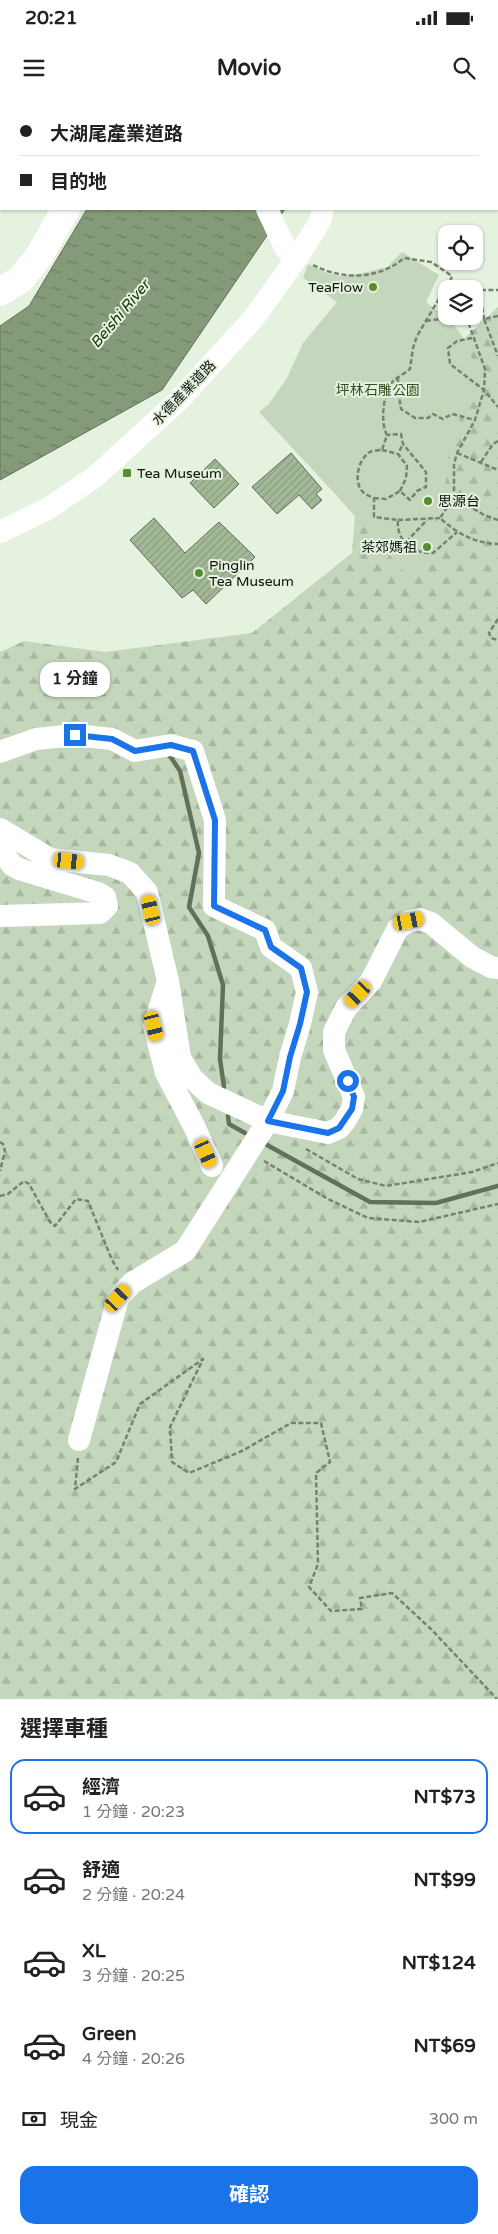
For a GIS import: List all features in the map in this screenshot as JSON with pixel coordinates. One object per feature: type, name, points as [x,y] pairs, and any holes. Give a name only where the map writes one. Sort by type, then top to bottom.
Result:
[{"type":"main road","points":[[0,292],[21,279],[39,256],[65,210]]},
{"type":"street","points":[[267,210],[285,247],[297,258]]},
{"type":"street","name":"水德產業道路","points":[[0,532],[49,508],[96,476],[177,402],[253,319],[297,258],[320,221],[323,210]]},
{"type":"street","points":[[0,752],[36,738],[75,735],[112,739],[135,751],[171,745],[193,751],[215,820],[214,906],[265,930],[271,947],[301,968],[307,992],[283,1091],[268,1121],[184,1251],[132,1283],[118,1298],[79,1440]]},
{"type":"street","points":[[0,829],[50,859],[109,865],[130,873],[147,892],[168,981],[180,1058],[192,1078],[208,1094],[268,1121],[328,1133],[339,1128],[345,1121],[352,1109],[354,1097],[334,1050],[334,1032],[346,1008],[371,981],[398,928],[409,921],[420,919],[431,923],[472,957],[491,968],[498,968]]},
{"type":"street","points":[[0,848],[12,866],[98,893],[105,897],[107,906],[100,913],[0,916]]},
{"type":"street","points":[[168,981],[154,1026],[166,1073],[194,1126],[212,1166]]},
{"type":"path","points":[[297,258],[328,272],[357,276],[393,267],[404,258],[431,262],[452,276],[450,280]]},
{"type":"path","points":[[483,292],[498,290]]},
{"type":"path","points":[[382,450],[387,436],[382,427],[383,416],[392,383],[410,369],[412,348],[438,299]]},
{"type":"path","points":[[483,312],[498,356]]},
{"type":"path","points":[[484,319],[498,316]]},
{"type":"path","points":[[426,321],[438,319]]},
{"type":"path","points":[[440,518],[454,497],[454,464],[457,453],[475,420],[484,390],[485,369],[472,338],[469,325]]},
{"type":"path","points":[[472,338],[457,341],[448,348],[450,364],[484,390],[498,407]]},
{"type":"path","points":[[398,377],[401,408],[415,418],[428,418],[433,414],[443,419],[452,414],[475,420]]},
{"type":"path","points":[[387,436],[401,434],[403,444],[426,472],[426,487],[417,491],[410,500],[400,492]]},
{"type":"path","points":[[482,462],[493,444],[498,441]]},
{"type":"path","points":[[398,454],[403,444]]},
{"type":"path","points":[[382,450],[398,454],[407,466],[406,478],[400,492],[386,499],[374,498],[364,493],[358,484],[358,472],[362,460],[370,452],[382,450]]},
{"type":"path","points":[[457,453],[498,470]]},
{"type":"path","points":[[454,497],[494,520],[498,520]]},
{"type":"path","points":[[374,498],[374,517],[398,520],[440,518],[457,532],[477,542],[498,544]]},
{"type":"path","points":[[406,542],[428,519]]},
{"type":"path","points":[[398,520],[397,530],[400,538],[422,553],[434,553],[457,532]]},
{"type":"path","points":[[498,619],[489,633],[492,638],[498,640]]},
{"type":"path","points":[[0,1142],[4,1144],[5,1151],[0,1171]]},
{"type":"path","points":[[298,1144],[358,1179],[386,1186],[472,1172],[498,1163]]},
{"type":"path","points":[[248,1151],[328,1199],[368,1218],[418,1222],[498,1204]]},
{"type":"path","points":[[0,1196],[8,1194],[24,1181],[29,1184],[50,1222],[55,1226],[76,1199],[88,1201],[112,1260],[121,1275],[132,1283]]},
{"type":"path","points":[[79,1440],[75,1489],[116,1462],[140,1404],[203,1359],[170,1427],[172,1462],[189,1473],[242,1451],[291,1424],[321,1424],[330,1462],[316,1473],[318,1564],[309,1587],[331,1611],[362,1609],[360,1598],[392,1592],[497,1699]]},
{"type":"green space","name":"坪林石雕公園","points":[[402,252],[439,275],[426,302],[438,311],[438,325],[453,325],[463,337],[471,356],[477,379],[477,384],[452,437],[443,495],[433,514],[436,527],[455,540],[409,577],[259,412],[269,404],[287,378],[303,343],[337,302],[303,278],[308,264],[326,273],[341,276],[387,267]]},
{"type":"green space","points":[[498,307],[498,1699],[0,1699],[0,652],[24,641],[105,652],[252,633],[352,553],[358,477],[415,385],[479,325],[483,325],[483,321]]},
{"type":"water","name":"Beishi River","points":[[86,210],[284,210],[162,390],[0,480],[0,326],[29,306]]},
{"type":"building","points":[[291,453],[322,489],[316,494],[322,500],[312,509],[299,495],[277,514],[252,487]]},
{"type":"building","points":[[215,459],[239,484],[214,508],[190,483]]},
{"type":"building","name":"Pinglin Tea Museum","points":[[154,518],[185,553],[219,522],[255,557],[206,604],[193,590],[182,598],[130,540]]},
{"type":"waterway","points":[[168,753],[180,771],[199,853],[189,907],[208,936],[223,985],[220,1059],[224,1087]]},
{"type":"waterway","points":[[228,1116],[229,1124],[245,1133]]},
{"type":"waterway","points":[[267,1145],[370,1202],[436,1203],[498,1186]]},
{"type":"place","name":"TeaFlow","points":[[373,287]]},
{"type":"place","name":"Tea Museum","points":[[127,473]]},
{"type":"place","name":"思源台","points":[[428,501]]},
{"type":"place","name":"茶郊媽祖","points":[[427,547]]},
{"type":"place","name":"Pinglin Tea Museum","points":[[199,573]]},
{"type":"route","points":[[75,735],[112,739],[135,751],[171,745],[193,751],[215,820],[214,906],[265,930],[271,947],[301,968],[307,992],[283,1091],[268,1121],[328,1133],[339,1128],[352,1109],[354,1097],[348,1081]]}]
